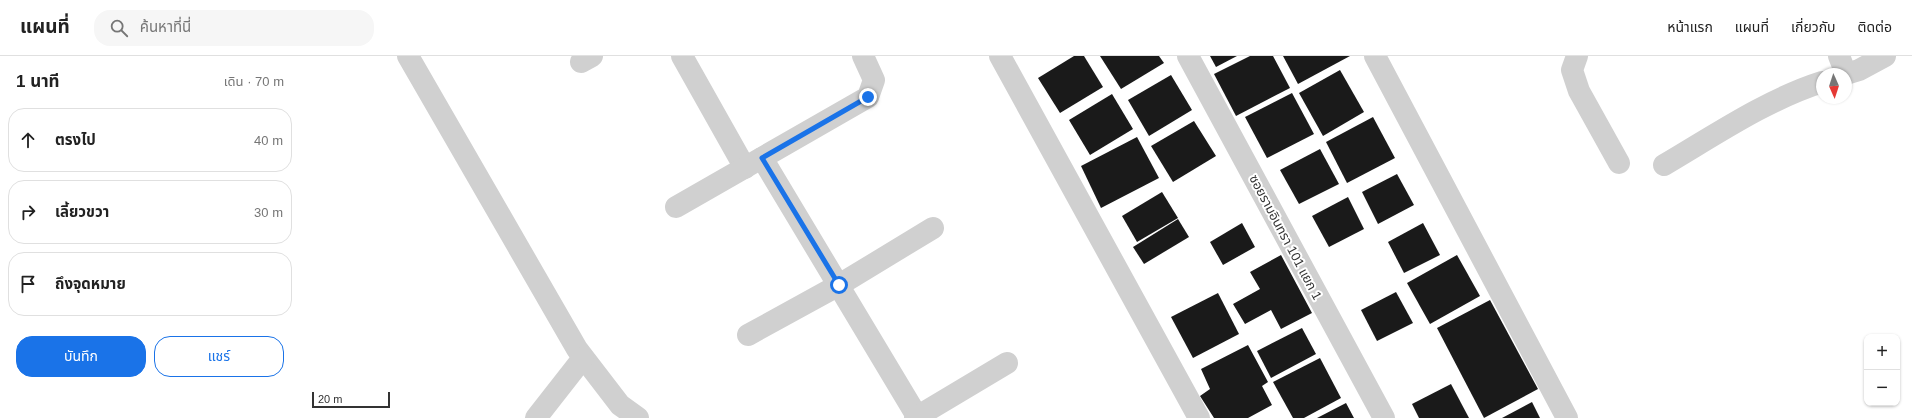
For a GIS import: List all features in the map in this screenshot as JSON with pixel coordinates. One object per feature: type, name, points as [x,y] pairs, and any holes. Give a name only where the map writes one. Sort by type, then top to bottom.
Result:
[{"type":"street","points":[[408,56],[583,358],[620,405],[638,418]]},
{"type":"street","points":[[682,56],[753,163],[839,285],[917,418],[1007,363]]},
{"type":"street","points":[[676,208],[868,97],[874,80],[863,56]]},
{"type":"street","points":[[1000,56],[1200,418]]},
{"type":"street","name":"ซอยรามอินทรา 101 แยก 1","points":[[1188,56],[1384,418]]},
{"type":"street","points":[[1375,56],[1567,418]]},
{"type":"street","points":[[1577,56],[1572,70],[1579,91],[1619,163]]},
{"type":"street","points":[[1839,56],[1846,74],[1859,70],[1885,56]]},
{"type":"street","points":[[1664,165],[1759,110],[1807,86],[1816,84]]},
{"type":"street","points":[[748,335],[839,285],[933,228]]},
{"type":"street","points":[[536,418],[583,358]]},
{"type":"building","points":[[1074,56],[1084,56],[1103,87],[1060,113],[1038,78]]},
{"type":"building","points":[[1100,56],[1159,56],[1164,63],[1121,89]]},
{"type":"building","points":[[1210,56],[1237,56],[1216,67]]},
{"type":"building","points":[[1250,56],[1273,56],[1290,88],[1236,116],[1214,74]]},
{"type":"building","points":[[1283,56],[1350,56],[1298,84]]},
{"type":"building","points":[[1340,70],[1364,112],[1323,136],[1299,93]]},
{"type":"building","points":[[1171,75],[1192,110],[1149,136],[1128,100]]},
{"type":"building","points":[[1292,93],[1314,134],[1267,158],[1245,117]]},
{"type":"building","points":[[1112,94],[1133,129],[1090,155],[1069,120]]},
{"type":"building","points":[[1373,117],[1395,158],[1347,183],[1326,142]]},
{"type":"building","points":[[1194,121],[1216,156],[1173,182],[1151,146]]},
{"type":"building","points":[[1137,137],[1159,178],[1101,208],[1081,166]]},
{"type":"building","points":[[1320,149],[1339,184],[1299,204],[1280,170]]},
{"type":"building","points":[[1397,174],[1414,205],[1378,224],[1362,192]]},
{"type":"building","points":[[1162,192],[1178,218],[1137,242],[1122,216]]},
{"type":"building","points":[[1348,197],[1364,229],[1329,247],[1312,216]]},
{"type":"building","points":[[1178,219],[1189,237],[1144,264],[1133,247]]},
{"type":"building","points":[[1242,223],[1255,247],[1223,265],[1210,242]]},
{"type":"building","points":[[1423,223],[1440,255],[1404,273],[1388,242]]},
{"type":"building","points":[[1281,255],[1312,313],[1281,329],[1271,310],[1245,324],[1233,304],[1260,289],[1250,272]]},
{"type":"building","points":[[1457,255],[1480,296],[1430,324],[1407,283]]},
{"type":"building","points":[[1396,292],[1413,323],[1377,341],[1361,310]]},
{"type":"building","points":[[1218,293],[1239,334],[1193,358],[1171,317]]},
{"type":"building","points":[[1490,300],[1538,389],[1484,418],[1437,328]]},
{"type":"building","points":[[1302,328],[1316,354],[1271,378],[1257,351]]},
{"type":"building","points":[[1248,345],[1268,382],[1262,386],[1272,405],[1248,418],[1214,418],[1200,396],[1210,389],[1201,369]]},
{"type":"building","points":[[1320,358],[1341,398],[1304,418],[1293,418],[1273,382]]},
{"type":"building","points":[[1451,384],[1469,418],[1419,418],[1412,404]]},
{"type":"building","points":[[1532,402],[1540,418],[1502,418]]},
{"type":"building","points":[[1346,403],[1354,418],[1317,418]]},
{"type":"route","points":[[839,285],[762,158],[868,97]]}]
